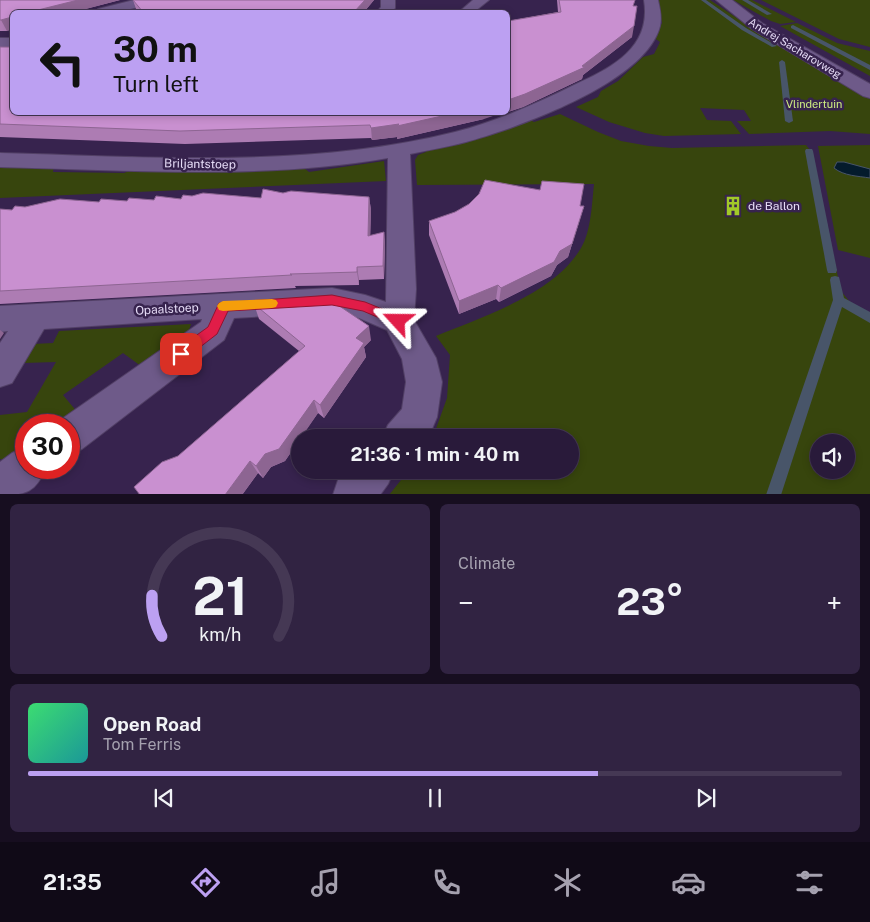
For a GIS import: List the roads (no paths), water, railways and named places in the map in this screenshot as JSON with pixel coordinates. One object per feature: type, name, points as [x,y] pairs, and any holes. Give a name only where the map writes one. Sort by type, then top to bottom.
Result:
[{"type":"street","points":[[111,10],[150,0]]},
{"type":"street","points":[[469,10],[482,0]]},
{"type":"street","name":"Briljantstoep","points":[[0,160],[256,164],[310,161],[398,149],[480,131],[523,117],[575,94],[609,74],[631,57],[650,34],[655,14],[651,0]]},
{"type":"street","name":"Andrej Sacharovweg","points":[[723,0],[740,7],[870,78]]},
{"type":"street","name":"Andrej Sacharovweg","points":[[723,0],[757,26],[870,92]]},
{"type":"street","points":[[398,149],[401,183],[402,300],[398,321],[420,358],[424,382],[419,417],[409,429]]},
{"type":"street","name":"Opaalstoep","points":[[0,319],[332,300],[365,307],[398,321]]},
{"type":"street","points":[[80,428],[213,331],[223,306]]},
{"type":"street","points":[[0,372],[35,316]]},
{"type":"street","points":[[0,487],[15,476]]},
{"type":"street","points":[[353,494],[366,479]]},
{"type":"water","points":[[837,162],[870,169],[870,178],[842,173],[834,168]]},
{"type":"waterway","points":[[703,0],[744,29],[774,46]]},
{"type":"waterway","points":[[744,0],[769,14]]},
{"type":"waterway","points":[[793,27],[870,68]]},
{"type":"waterway","points":[[782,62],[789,121]]},
{"type":"waterway","points":[[809,151],[832,270]]},
{"type":"waterway","points":[[835,280],[839,300]]},
{"type":"waterway","points":[[773,494],[839,300]]},
{"type":"waterway","points":[[839,300],[870,318]]},
{"type":"place","name":"de Ballon","points":[[733,206]]},
{"type":"park label","name":"Vlindertuin","points":[[814,104]]}]
